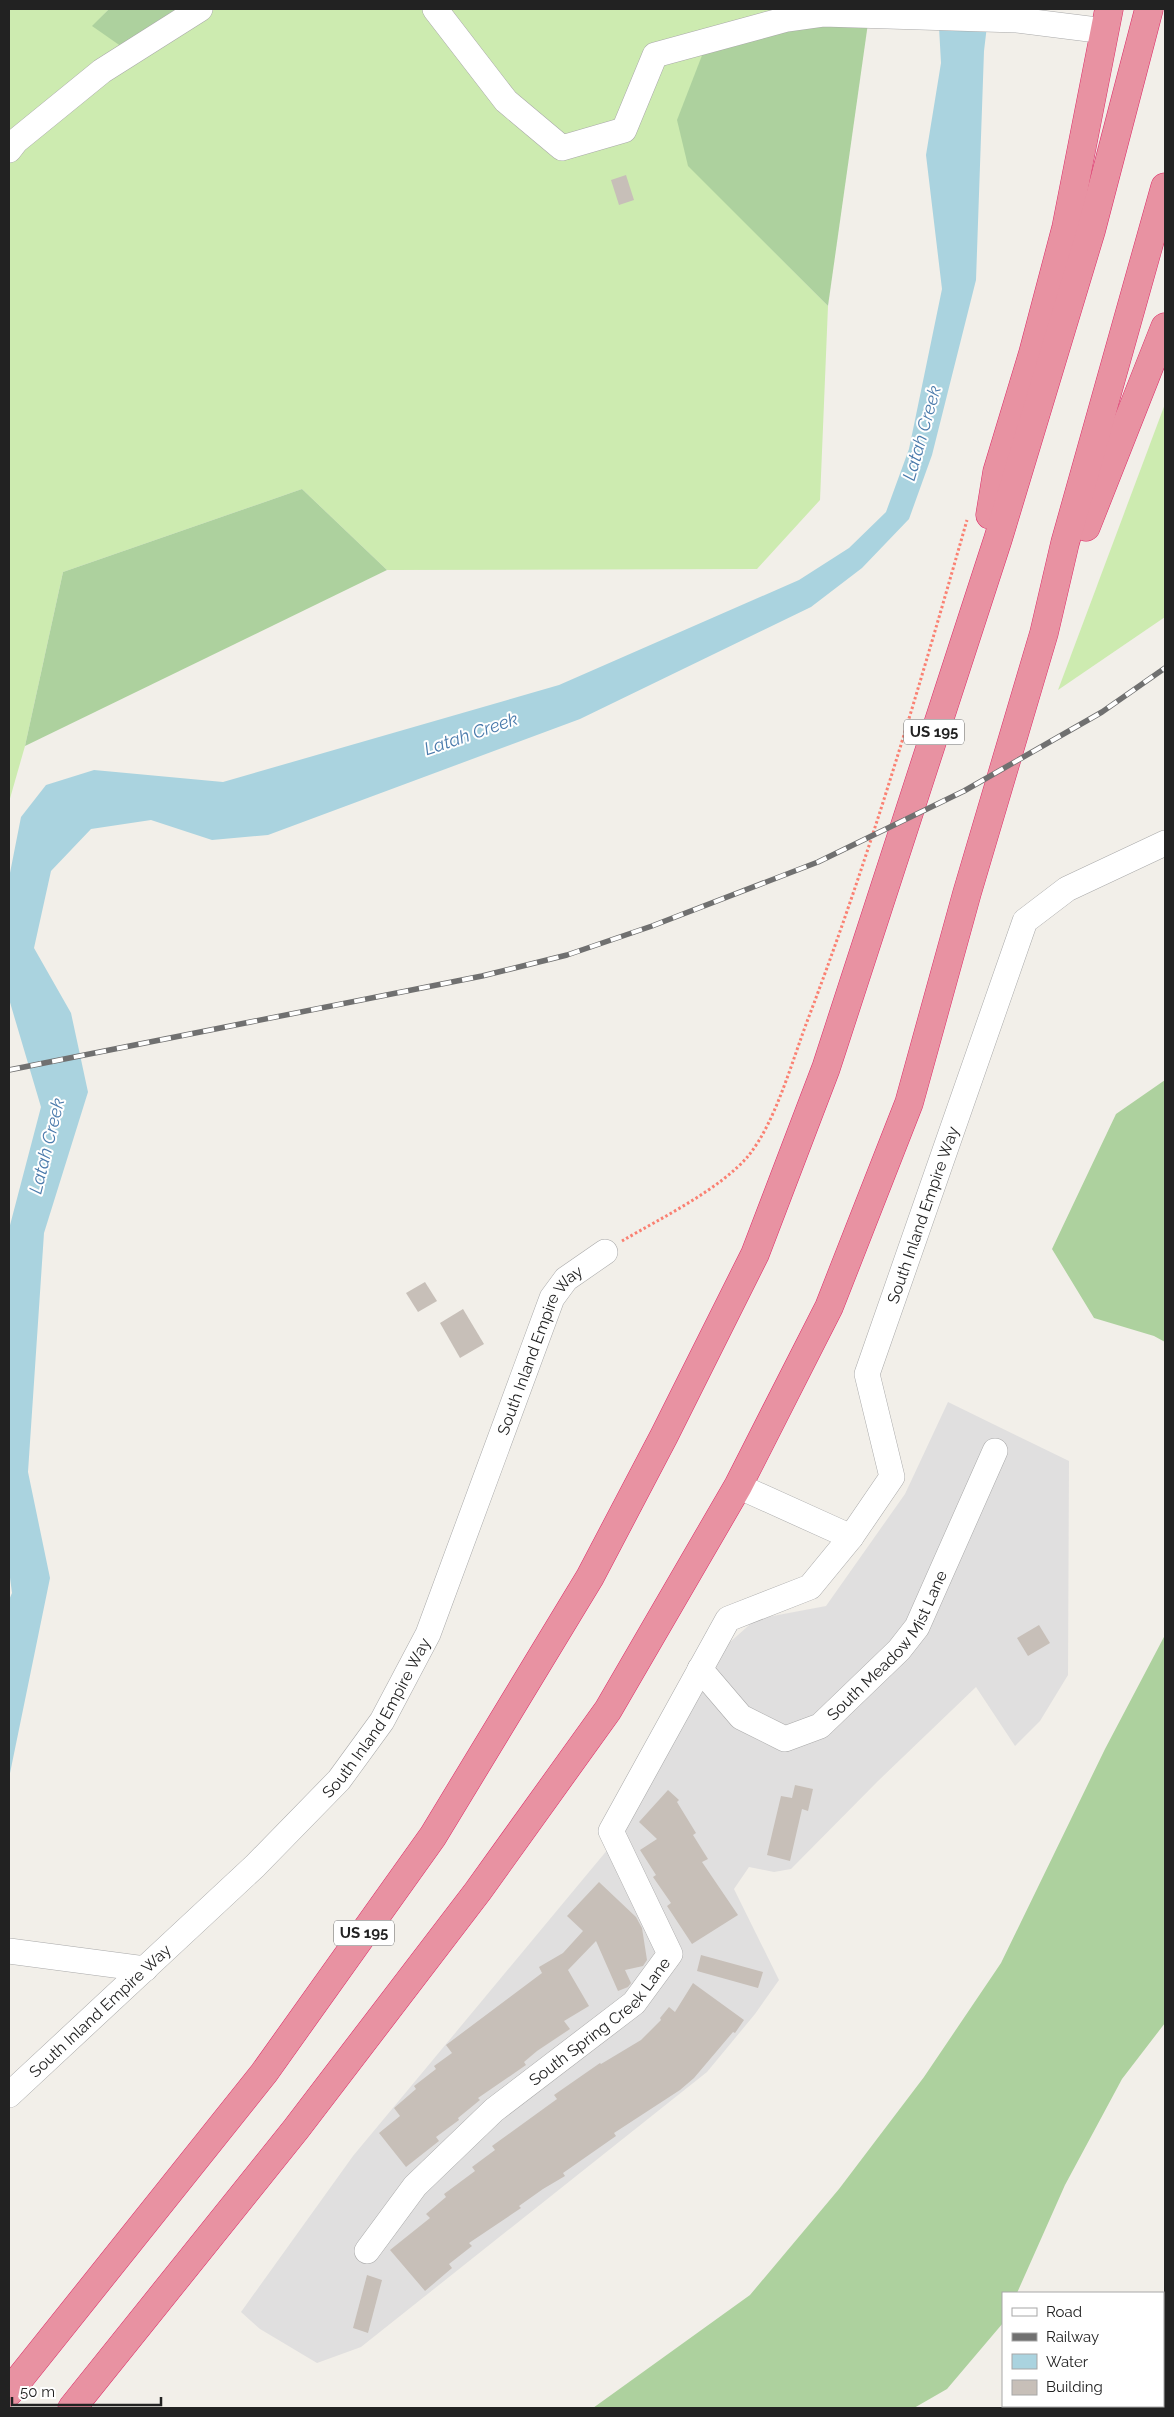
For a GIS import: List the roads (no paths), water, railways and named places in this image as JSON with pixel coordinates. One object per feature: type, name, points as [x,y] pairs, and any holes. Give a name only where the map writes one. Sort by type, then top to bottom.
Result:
[{"type":"highway","name":"US 195","points":[[9,2392],[270,2065],[433,1836],[590,1577],[664,1436],[754,1254],[826,1068],[976,605],[1091,231],[1149,9]]},
{"type":"highway","points":[[976,605],[997,472],[1033,353],[1066,228],[1107,20]]},
{"type":"highway","points":[[72,2408],[296,2129],[478,1891],[608,1710],[738,1486],[829,1307],[909,1103],[967,893],[1044,633],[1065,543],[1165,187]]},
{"type":"highway","points":[[1044,633],[1165,327]]},
{"type":"street","points":[[9,150],[16,141],[102,71],[200,9]]},
{"type":"street","points":[[435,9],[506,101],[562,148],[624,130],[655,55],[788,19],[823,14],[881,14],[1017,20],[1107,20]]},
{"type":"street","name":"South Inland Empire Way","points":[[851,1537],[892,1477],[867,1374],[1026,922],[1067,889],[1165,843]]},
{"type":"street","name":"South Inland Empire Way","points":[[9,2094],[255,1866],[339,1780],[382,1721],[428,1634],[552,1298],[566,1279],[605,1252]]},
{"type":"street","name":"South Meadow Mist Lane","points":[[700,1669],[741,1717],[785,1738],[820,1726],[899,1650],[917,1627],[995,1451]]},
{"type":"street","points":[[738,1486],[851,1537]]},
{"type":"street","name":"South Spring Creek Lane","points":[[367,2251],[415,2186],[494,2110],[634,2003],[670,1954],[611,1831],[728,1619],[810,1587],[851,1537]]},
{"type":"street","points":[[9,1951],[144,1969]]},
{"type":"water","name":"Latah Creek","points":[[938,9],[989,9],[984,51],[976,280],[932,455],[909,519],[862,568],[811,607],[580,719],[268,835],[212,840],[151,820],[91,829],[51,871],[34,948],[71,1013],[88,1092],[44,1233],[28,1472],[50,1578],[9,1778],[9,1600],[12,1593],[9,1570],[9,1229],[41,1107],[9,999],[9,878],[21,817],[46,785],[94,770],[223,782],[559,685],[799,580],[849,548],[886,512],[909,449],[942,289],[926,155],[941,63]]},
{"type":"railway","points":[[9,1070],[482,976],[567,955],[652,926],[818,862],[964,791],[1102,712],[1165,668]]}]
